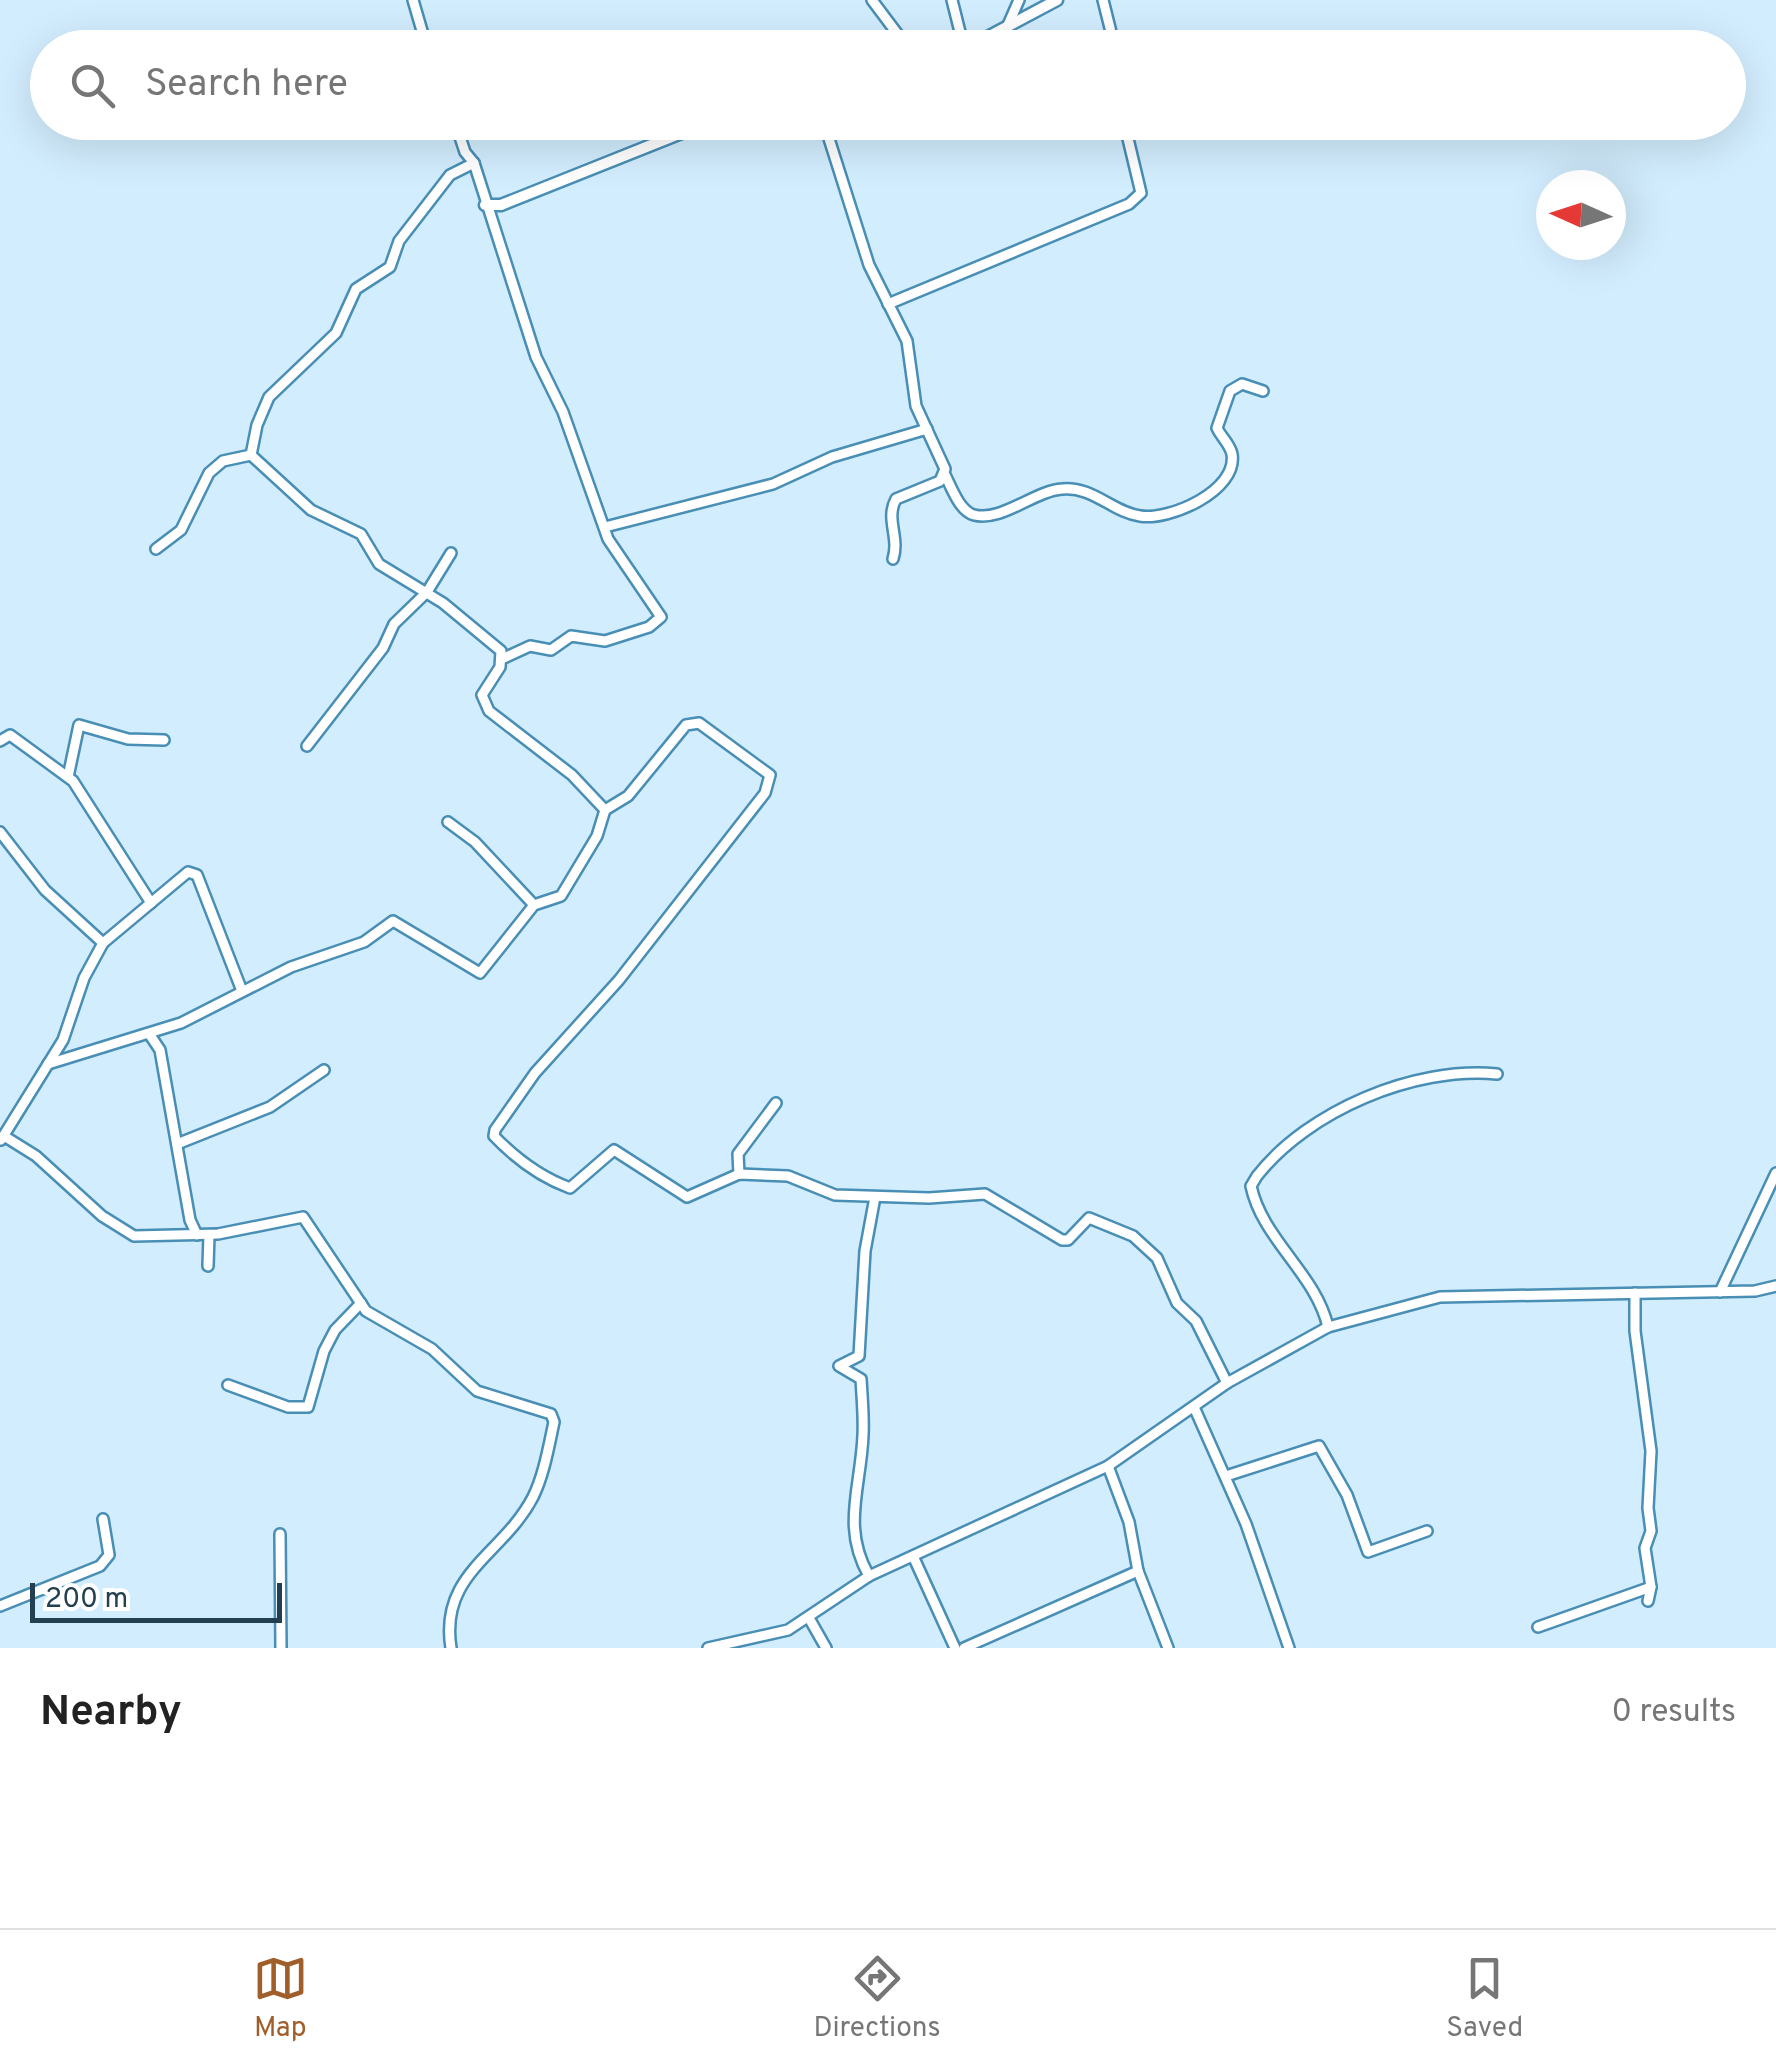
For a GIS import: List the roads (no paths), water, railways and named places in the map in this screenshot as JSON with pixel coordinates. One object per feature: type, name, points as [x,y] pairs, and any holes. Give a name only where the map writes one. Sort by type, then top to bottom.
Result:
[{"type":"street","points":[[412,0],[421,30]]},
{"type":"street","points":[[872,0],[894,30]]},
{"type":"street","points":[[952,0],[961,30]]},
{"type":"street","points":[[1008,24],[1019,0]]},
{"type":"street","points":[[998,30],[1057,0]]},
{"type":"street","points":[[1103,0],[1110,30]]},
{"type":"street","points":[[461,140],[474,164],[484,205],[505,253],[536,357],[563,412],[618,561],[660,614],[656,623],[602,641],[570,636],[551,650],[530,646],[504,658],[482,695],[489,711],[572,775],[605,810]]},
{"type":"street","points":[[484,205],[501,205],[664,140]]},
{"type":"street","points":[[826,140],[869,265],[906,341],[916,406],[944,472],[964,508],[973,515],[992,514],[1064,488],[1086,492],[1136,516],[1168,515],[1210,494],[1230,468],[1232,452],[1217,428],[1230,391],[1242,384],[1263,391]]},
{"type":"street","points":[[888,304],[1129,204],[1141,193],[1128,140]]},
{"type":"street","points":[[252,456],[256,424],[269,397],[336,333],[356,289],[390,266],[399,241],[450,175],[474,164]]},
{"type":"street","points":[[605,527],[773,484],[832,457],[927,430]]},
{"type":"street","points":[[156,549],[181,530],[209,472],[223,461],[252,456]]},
{"type":"street","points":[[252,456],[311,510],[329,522],[355,529],[380,564],[427,592],[485,637],[504,658]]},
{"type":"street","points":[[893,559],[897,548],[892,505],[940,481],[944,472]]},
{"type":"street","points":[[307,746],[384,648],[394,624],[427,592],[451,553]]},
{"type":"street","points":[[68,777],[79,724],[128,740],[164,740]]},
{"type":"street","points":[[48,1064],[150,1035],[201,1014],[291,967],[364,942],[393,921],[480,974],[534,904],[561,896],[597,836],[605,810],[628,796],[686,725],[700,724],[770,775],[765,793],[598,1006],[535,1073],[494,1136],[524,1164],[570,1188],[614,1150],[688,1196],[739,1174],[788,1176],[835,1195],[985,1194],[1062,1240],[1068,1240],[1090,1218],[1097,1218],[1133,1236],[1162,1264],[1177,1303],[1196,1321],[1227,1384]]},
{"type":"street","points":[[0,742],[10,735],[68,777],[151,902]]},
{"type":"street","points":[[448,822],[475,842],[534,904]]},
{"type":"street","points":[[0,832],[45,890],[102,943]]},
{"type":"street","points":[[242,991],[197,875],[188,872],[102,943],[84,978],[62,1040],[2,1138],[36,1156],[102,1216],[134,1236],[210,1235],[303,1217],[360,1303],[379,1320],[432,1350],[477,1391],[547,1411],[554,1422],[534,1496],[500,1543],[465,1576],[454,1596],[451,1648]]},
{"type":"street","points":[[150,1035],[160,1050],[190,1220],[198,1236]]},
{"type":"street","points":[[178,1144],[270,1107],[324,1070]]},
{"type":"street","points":[[1328,1328],[1320,1300],[1259,1211],[1251,1186],[1257,1176],[1310,1126],[1338,1108],[1433,1078],[1496,1074]]},
{"type":"street","points":[[739,1174],[738,1154],[776,1103]]},
{"type":"street","points":[[1720,1292],[1776,1174]]},
{"type":"street","points":[[869,1576],[856,1554],[851,1527],[863,1433],[860,1356],[866,1251],[875,1197]]},
{"type":"street","points":[[208,1266],[210,1235]]},
{"type":"street","points":[[708,1648],[788,1630],[869,1576],[1108,1466],[1227,1384],[1328,1328],[1440,1297],[1720,1292],[1776,1286]]},
{"type":"street","points":[[1635,1293],[1635,1330],[1651,1451],[1648,1508],[1652,1531],[1645,1548],[1651,1587],[1648,1602]]},
{"type":"street","points":[[228,1385],[288,1406],[308,1407],[324,1351],[335,1330],[360,1303]]},
{"type":"street","points":[[860,1356],[839,1366],[860,1379]]},
{"type":"street","points":[[1194,1407],[1226,1476],[1289,1648]]},
{"type":"street","points":[[1226,1476],[1320,1446],[1346,1495],[1368,1552],[1427,1532]]},
{"type":"street","points":[[1108,1466],[1129,1522],[1138,1571],[1168,1648]]},
{"type":"street","points":[[0,1606],[100,1566],[109,1555],[104,1519]]},
{"type":"street","points":[[280,1534],[282,1648]]},
{"type":"street","points":[[913,1556],[955,1648]]},
{"type":"street","points":[[964,1648],[1138,1571]]},
{"type":"street","points":[[1538,1627],[1651,1587]]},
{"type":"street","points":[[809,1618],[826,1648]]}]
